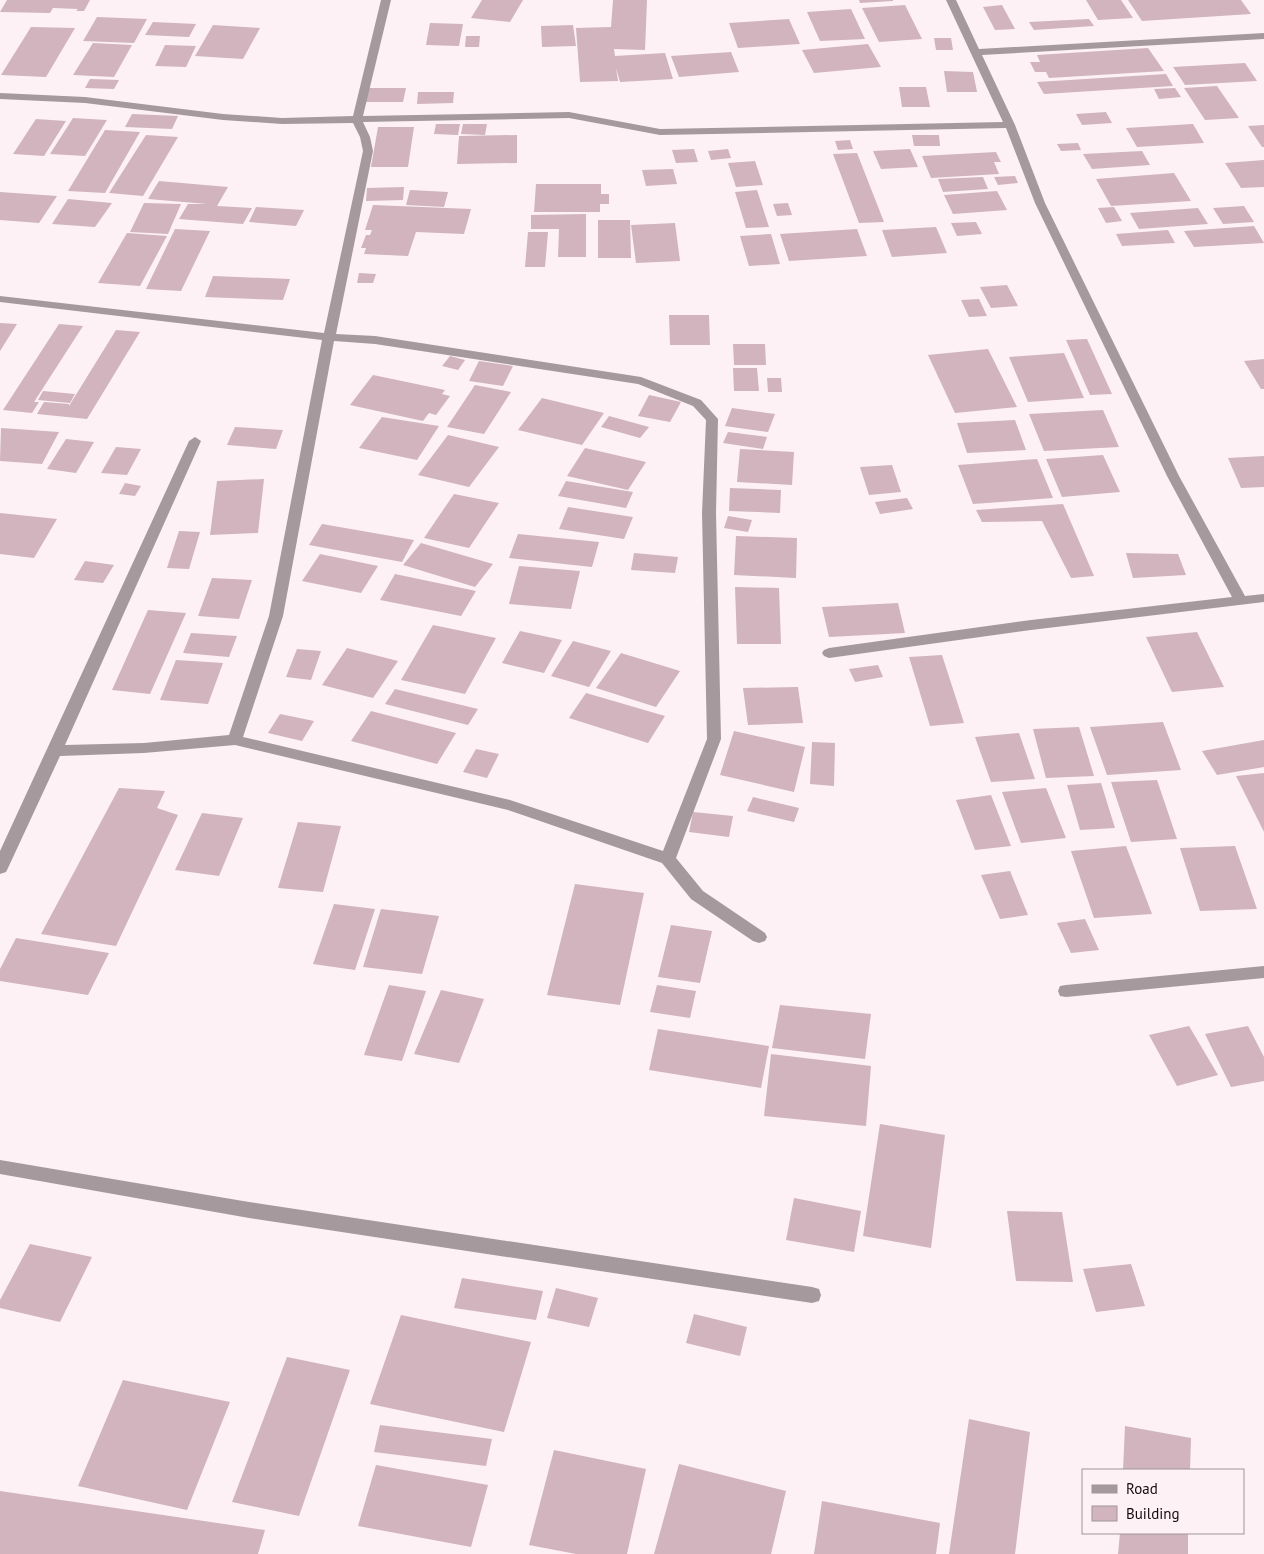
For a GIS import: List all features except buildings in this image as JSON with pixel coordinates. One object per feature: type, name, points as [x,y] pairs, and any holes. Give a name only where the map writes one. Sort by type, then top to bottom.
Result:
[{"type":"street","points":[[235,740],[276,616],[329,337],[368,151],[366,137],[357,120],[386,0]]},
{"type":"street","points":[[951,0],[1010,125],[1040,202],[1173,476],[1240,599]]},
{"type":"street","points":[[976,52],[1264,36]]},
{"type":"street","points":[[0,96],[85,100],[223,117],[282,121],[569,115],[660,132],[1010,125]]},
{"type":"street","points":[[0,299],[329,337],[375,340],[641,381],[697,403],[712,419],[709,513],[714,739],[668,859]]},
{"type":"street","points":[[0,868],[195,441]]},
{"type":"street","points":[[829,652],[1240,599],[1264,598]]},
{"type":"street","points":[[55,751],[144,748],[235,740],[510,805],[668,859],[697,895],[759,937]]},
{"type":"street","points":[[1066,991],[1264,972]]},
{"type":"street","points":[[0,1167],[249,1210],[812,1295]]}]
